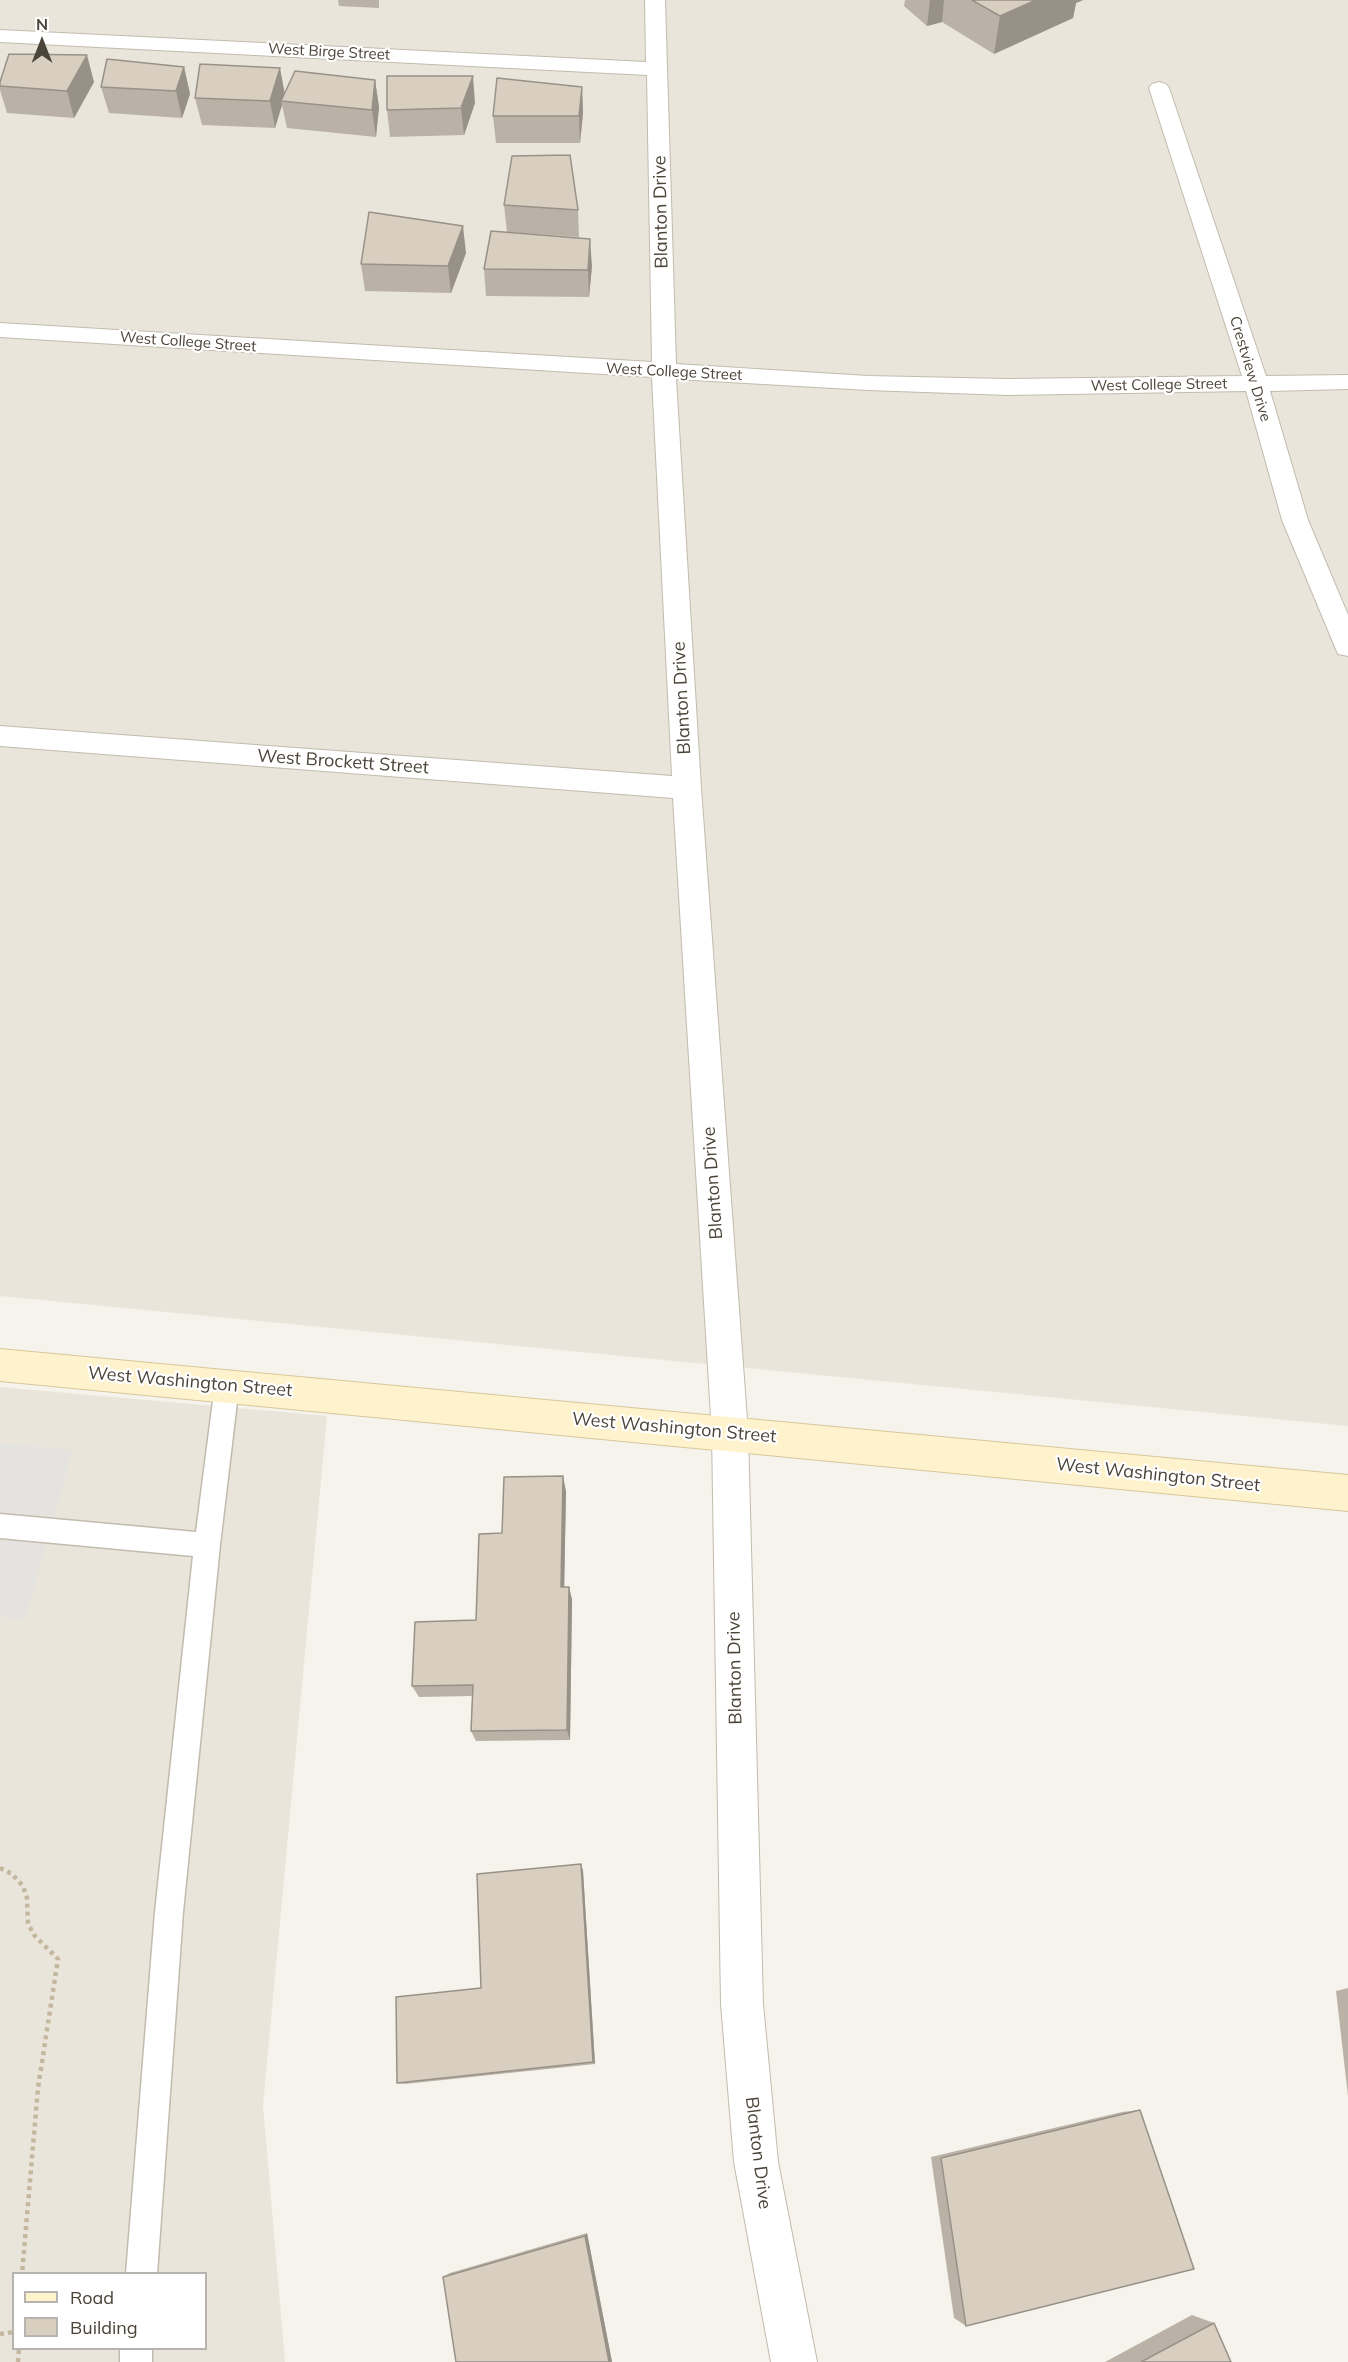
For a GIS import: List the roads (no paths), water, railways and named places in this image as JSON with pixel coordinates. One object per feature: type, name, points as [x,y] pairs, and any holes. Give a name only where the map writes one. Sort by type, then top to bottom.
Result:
[{"type":"street","name":"Blanton Drive","points":[[655,0],[664,372],[687,788],[730,1433],[742,2004],[756,2162],[794,2362]]},
{"type":"street","name":"West Birge Street","points":[[0,36],[658,69]]},
{"type":"street","name":"Crestview Drive","points":[[1159,88],[1256,383],[1295,520],[1348,646]]},
{"type":"street","name":"West College Street","points":[[0,330],[868,383],[1008,387],[1348,382]]},
{"type":"street","name":"West Brockett Street","points":[[0,736],[687,788]]},
{"type":"street","name":"West Washington Street","points":[[0,1365],[1348,1493]]},
{"type":"lane","points":[[141,2272],[169,1911],[207,1545],[227,1385]]},
{"type":"lane","points":[[0,1527],[207,1545]]}]
